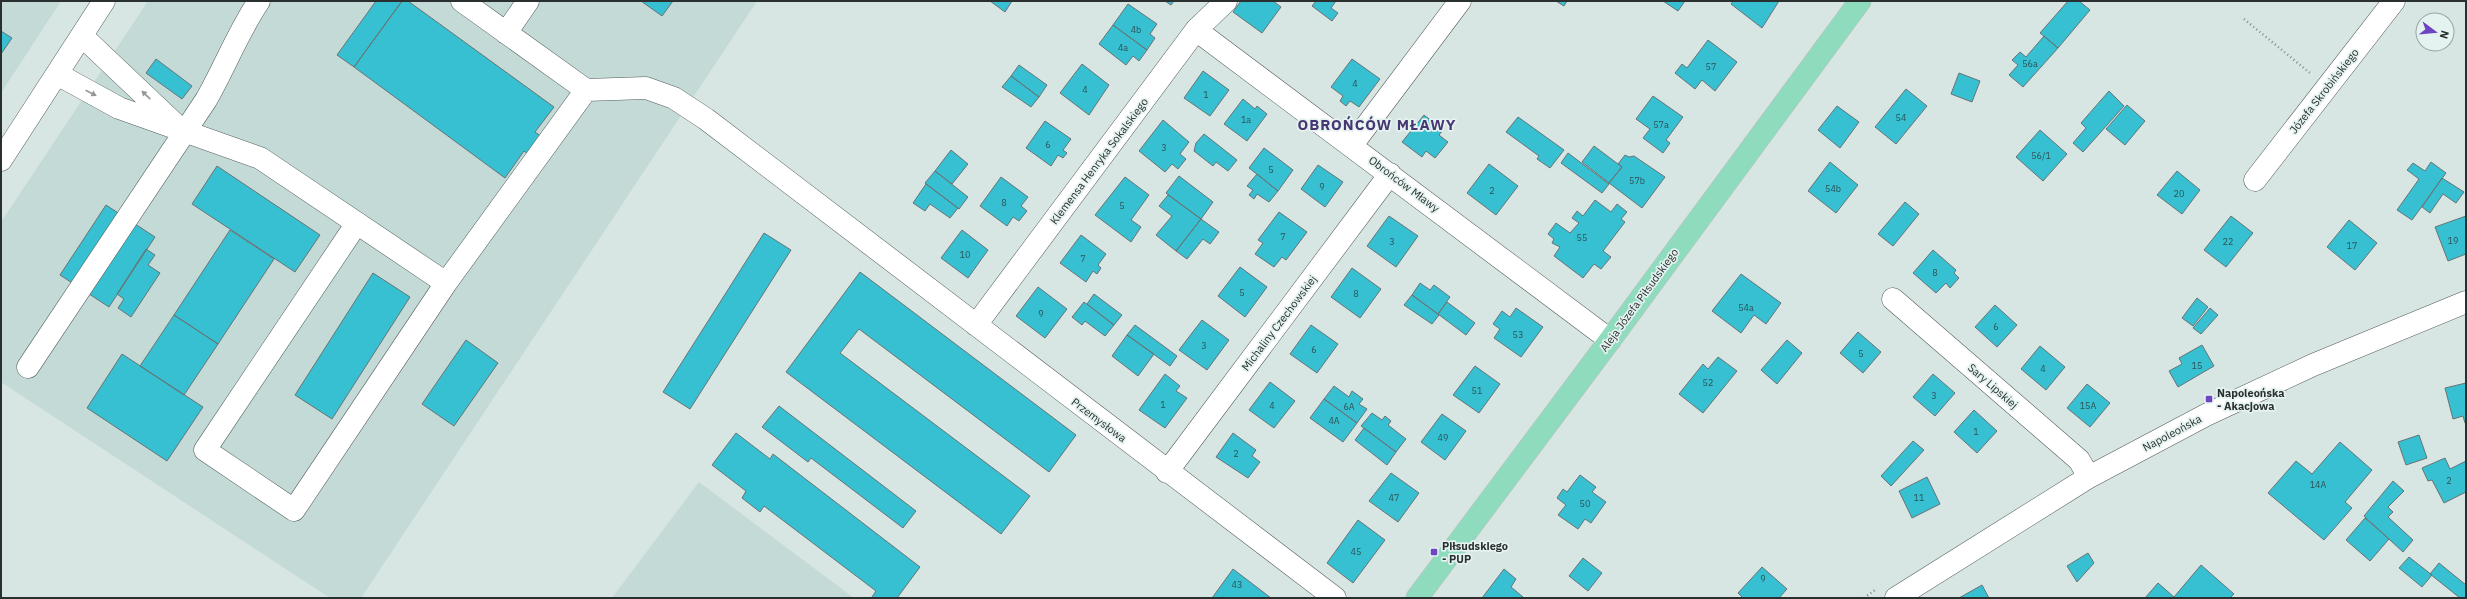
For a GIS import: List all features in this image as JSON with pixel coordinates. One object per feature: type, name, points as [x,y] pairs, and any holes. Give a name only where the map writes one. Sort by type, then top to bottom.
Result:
[{"type":"main road","name":"Aleja Józefa Piłsudskiego","points":[[1417,598],[1610,340],[1860,1]]},
{"type":"street","points":[[1,160],[104,1]]},
{"type":"street","points":[[28,367],[224,70],[237,36],[259,1]]},
{"type":"street","points":[[357,223],[205,450],[294,510],[446,283],[586,90],[462,1]]},
{"type":"street","points":[[506,33],[528,1]]},
{"type":"street","name":"Klemensa Henryka Sokalskiego","points":[[976,325],[1196,30],[1226,1]]},
{"type":"street","points":[[1352,145],[1460,1]]},
{"type":"street","name":"Józefa Skrobińskiego","points":[[2255,180],[2394,1]]},
{"type":"street","name":"Obrońców Mławy","points":[[1196,30],[1352,145],[1610,340]]},
{"type":"street","points":[[82,36],[184,132]]},
{"type":"street","points":[[57,74],[119,108],[260,158],[446,283]]},
{"type":"street","name":"Przemysłowa","points":[[586,90],[646,88],[674,98],[706,119],[1167,472],[1335,598]]},
{"type":"street","name":"Michaliny Czechowskiej","points":[[1167,472],[1390,174]]},
{"type":"street","name":"Sary Lipskiej","points":[[1893,299],[2079,460],[2089,477]]},
{"type":"street","name":"Napoleońska","points":[[1896,598],[2089,477],[2206,415],[2313,365],[2466,302]]},
{"type":"path","points":[[2244,19],[2327,87]]},
{"type":"shaded area","points":[[1,1],[61,1],[1,93]]},
{"type":"shaded area","points":[[148,1],[757,1],[361,598],[330,598],[1,382],[1,222]]},
{"type":"shaded area","points":[[699,482],[854,598],[612,598]]},
{"type":"building","points":[[376,1],[402,1],[354,67],[337,55]]},
{"type":"building","points":[[402,1],[408,1],[554,107],[535,132],[545,139],[532,157],[524,151],[505,178],[354,67]]},
{"type":"building","points":[[641,1],[673,1],[662,16]]},
{"type":"building","points":[[990,1],[1012,1],[1005,12]]},
{"type":"building","points":[[1165,1],[1174,1],[1171,5]]},
{"type":"building","points":[[1241,1],[1273,1],[1281,7],[1262,33],[1233,12]]},
{"type":"building","points":[[1316,1],[1336,1],[1331,8],[1338,13],[1332,21],[1312,6]]},
{"type":"building","points":[[1556,1],[1567,1],[1564,6]]},
{"type":"building","points":[[1663,1],[1685,1],[1678,11]]},
{"type":"building","points":[[1733,1],[1779,1],[1762,28],[1731,4]]},
{"type":"building","points":[[2068,1],[2079,1],[2090,10],[2058,48],[2040,33]]},
{"type":"building","points":[[1128,4],[1157,24],[1150,34],[1155,38],[1147,50],[1113,25]]},
{"type":"building","points":[[1113,25],[1147,50],[1139,61],[1133,56],[1126,65],[1099,44]]},
{"type":"building","points":[[1,31],[12,38],[1,54]]},
{"type":"building","points":[[2044,36],[2058,48],[2023,87],[2009,75],[2018,65],[2012,60],[2020,52],[2026,57]]},
{"type":"building","points":[[1708,40],[1737,62],[1715,91],[1702,80],[1695,89],[1675,73],[1682,64],[1687,68]]},
{"type":"building","points":[[156,59],[192,86],[182,99],[146,73]]},
{"type":"building","points":[[1352,59],[1380,79],[1359,107],[1350,101],[1346,106],[1340,101],[1343,96],[1331,87]]},
{"type":"building","points":[[1082,64],[1109,85],[1089,115],[1060,93]]},
{"type":"building","points":[[1019,65],[1047,85],[1039,97],[1011,76]]},
{"type":"building","points":[[1203,71],[1229,90],[1210,116],[1184,98]]},
{"type":"building","points":[[1959,73],[1980,81],[1972,102],[1951,94]]},
{"type":"building","points":[[1011,76],[1039,97],[1031,107],[1002,87]]},
{"type":"building","points":[[1906,89],[1927,106],[1896,144],[1875,127]]},
{"type":"building","points":[[2109,91],[2124,106],[2083,152],[2073,143],[2086,128],[2081,123]]},
{"type":"building","points":[[1653,96],[1683,117],[1666,140],[1670,143],[1663,153],[1643,138],[1650,129],[1636,119]]},
{"type":"building","points":[[1243,99],[1255,109],[1257,106],[1267,114],[1247,141],[1224,124]]},
{"type":"building","points":[[2127,105],[2145,121],[2125,145],[2106,129]]},
{"type":"building","points":[[1837,106],[1859,122],[1840,148],[1818,130]]},
{"type":"building","points":[[1424,115],[1443,130],[1439,135],[1448,142],[1435,158],[1426,151],[1422,157],[1402,142]]},
{"type":"building","points":[[1518,117],[1564,150],[1550,168],[1537,159],[1539,156],[1506,132]]},
{"type":"building","points":[[1163,120],[1189,142],[1180,154],[1186,159],[1178,169],[1172,164],[1165,172],[1139,151]]},
{"type":"building","points":[[1045,121],[1071,139],[1063,150],[1067,153],[1063,158],[1058,155],[1051,166],[1026,148]]},
{"type":"building","points":[[2040,130],[2067,154],[2043,181],[2016,157]]},
{"type":"building","points":[[1204,134],[1237,160],[1228,171],[1216,162],[1213,166],[1194,151],[1196,143]]},
{"type":"building","points":[[1594,146],[1622,167],[1609,183],[1582,162]]},
{"type":"building","points":[[1264,148],[1293,170],[1278,191],[1249,168]]},
{"type":"building","points":[[951,150],[968,164],[952,184],[935,171]]},
{"type":"building","points":[[1568,153],[1609,184],[1602,193],[1561,163]]},
{"type":"building","points":[[1625,155],[1629,157],[1634,156],[1665,177],[1642,208],[1609,183],[1622,167],[1618,164]]},
{"type":"building","points":[[1830,162],[1858,185],[1836,213],[1808,191]]},
{"type":"building","points":[[2431,162],[2446,173],[2412,220],[2397,210],[2419,179],[2407,170],[2413,163],[2425,171]]},
{"type":"building","points":[[1489,164],[1518,186],[1496,215],[1467,193]]},
{"type":"building","points":[[1318,165],[1343,182],[1325,207],[1301,189]]},
{"type":"building","points":[[217,166],[320,235],[295,272],[192,204]]},
{"type":"building","points":[[935,171],[968,197],[959,209],[925,183]]},
{"type":"building","points":[[2177,171],[2200,190],[2182,214],[2157,195]]},
{"type":"building","points":[[1257,174],[1278,191],[1269,202],[1257,194],[1254,199],[1249,195],[1253,190],[1247,186]]},
{"type":"building","points":[[1179,176],[1213,202],[1201,219],[1166,193]]},
{"type":"building","points":[[1001,177],[1028,197],[1021,206],[1027,211],[1019,221],[1013,217],[1007,226],[980,206]]},
{"type":"building","points":[[1125,177],[1149,195],[1131,220],[1141,227],[1131,242],[1095,215]]},
{"type":"building","points":[[2442,178],[2464,192],[2456,203],[2443,194],[2430,213],[2422,207]]},
{"type":"building","points":[[926,184],[958,208],[950,218],[930,204],[925,211],[913,203]]},
{"type":"building","points":[[1168,195],[1201,219],[1176,251],[1156,235],[1172,216],[1159,206]]},
{"type":"building","points":[[1595,200],[1611,212],[1617,204],[1627,212],[1621,219],[1625,222],[1603,251],[1611,257],[1601,269],[1594,264],[1583,278],[1554,256],[1560,247],[1552,243],[1554,239],[1548,234],[1556,223],[1570,233],[1579,223],[1572,218],[1577,211],[1583,216]]},
{"type":"building","points":[[1905,202],[1919,214],[1893,246],[1878,234]]},
{"type":"building","points":[[106,205],[155,237],[109,307],[60,275]]},
{"type":"building","points":[[1279,212],[1307,232],[1286,260],[1282,257],[1274,267],[1255,254],[1263,243],[1258,240]]},
{"type":"building","points":[[1389,216],[1418,236],[1396,267],[1367,246]]},
{"type":"building","points":[[2231,216],[2253,233],[2226,267],[2204,250]]},
{"type":"building","points":[[2466,216],[2466,254],[2448,261],[2435,227]]},
{"type":"building","points":[[1201,219],[1219,232],[1210,244],[1203,239],[1187,259],[1176,251]]},
{"type":"building","points":[[2349,220],[2377,243],[2355,270],[2327,247]]},
{"type":"building","points":[[230,230],[274,259],[218,344],[174,315]]},
{"type":"building","points":[[962,230],[988,250],[968,278],[941,258]]},
{"type":"building","points":[[764,233],[791,250],[690,409],[663,392]]},
{"type":"building","points":[[1081,235],[1106,254],[1098,265],[1101,268],[1097,274],[1093,271],[1086,282],[1060,263]]},
{"type":"building","points":[[146,249],[155,255],[148,265],[160,273],[131,317],[118,308],[124,299],[117,294]]},
{"type":"building","points":[[1933,250],[1956,270],[1954,273],[1959,278],[1950,288],[1946,283],[1936,293],[1913,273]]},
{"type":"building","points":[[1240,267],[1267,287],[1245,317],[1218,296]]},
{"type":"building","points":[[1352,268],[1381,289],[1360,318],[1331,297]]},
{"type":"building","points":[[860,272],[1076,435],[1049,472],[859,329],[840,353],[1030,496],[1001,534],[786,372]]},
{"type":"building","points":[[373,273],[410,297],[332,419],[295,395]]},
{"type":"building","points":[[1741,274],[1781,303],[1766,324],[1754,315],[1741,333],[1712,311]]},
{"type":"building","points":[[1420,283],[1430,290],[1434,285],[1450,297],[1438,314],[1412,295]]},
{"type":"building","points":[[1038,287],[1067,309],[1045,338],[1016,316]]},
{"type":"building","points":[[1094,294],[1122,315],[1114,325],[1087,304]]},
{"type":"building","points":[[1412,295],[1439,315],[1432,324],[1404,305]]},
{"type":"building","points":[[2197,298],[2208,307],[2193,326],[2182,318]]},
{"type":"building","points":[[1084,302],[1114,325],[1105,336],[1085,321],[1082,325],[1072,317]]},
{"type":"building","points":[[1447,302],[1475,323],[1466,335],[1438,314]]},
{"type":"building","points":[[1995,305],[2017,325],[1997,347],[1975,327]]},
{"type":"building","points":[[1516,308],[1543,327],[1521,357],[1494,338],[1500,329],[1493,324],[1502,311],[1510,317]]},
{"type":"building","points":[[2210,308],[2218,315],[2201,334],[2193,328]]},
{"type":"building","points":[[174,315],[218,344],[184,395],[140,366]]},
{"type":"building","points":[[1202,320],[1229,340],[1207,370],[1179,350]]},
{"type":"building","points":[[1135,325],[1177,356],[1170,366],[1127,335]]},
{"type":"building","points":[[1311,325],[1338,344],[1317,373],[1290,354]]},
{"type":"building","points":[[1858,332],[1881,352],[1863,373],[1840,353]]},
{"type":"building","points":[[1127,335],[1154,354],[1138,376],[1112,356]]},
{"type":"building","points":[[466,340],[498,363],[454,426],[422,404]]},
{"type":"building","points":[[1787,340],[1802,353],[1777,384],[1761,370]]},
{"type":"building","points":[[2202,345],[2214,366],[2178,387],[2169,371],[2182,364],[2179,358]]},
{"type":"building","points":[[2040,346],[2065,367],[2046,390],[2021,369]]},
{"type":"building","points":[[122,354],[203,407],[167,461],[87,408]]},
{"type":"building","points":[[1718,357],[1737,371],[1703,413],[1679,394],[1703,364],[1708,369]]},
{"type":"building","points":[[1475,366],[1500,384],[1479,413],[1453,395]]},
{"type":"building","points":[[1165,374],[1180,386],[1176,391],[1187,398],[1165,428],[1139,410]]},
{"type":"building","points":[[1933,374],[1955,393],[1935,416],[1913,397]]},
{"type":"building","points":[[1270,382],[1295,401],[1274,428],[1249,410]]},
{"type":"building","points":[[2466,383],[2465,423],[2463,416],[2453,419],[2445,388]]},
{"type":"building","points":[[2087,384],[2110,403],[2090,427],[2067,408]]},
{"type":"building","points":[[1334,386],[1349,397],[1352,391],[1363,399],[1359,404],[1367,409],[1357,423],[1324,399]]},
{"type":"building","points":[[1324,399],[1357,423],[1343,442],[1310,418]]},
{"type":"building","points":[[779,406],[916,511],[903,528],[811,458],[808,462],[762,427]]},
{"type":"building","points":[[1974,410],[1997,431],[1977,453],[1954,432]]},
{"type":"building","points":[[1372,413],[1382,420],[1385,416],[1391,421],[1388,425],[1406,439],[1396,452],[1361,426]]},
{"type":"building","points":[[1442,414],[1466,431],[1445,460],[1421,442]]},
{"type":"building","points":[[1364,428],[1396,452],[1387,465],[1355,440]]},
{"type":"building","points":[[736,433],[770,459],[773,454],[920,567],[897,598],[873,598],[872,597],[876,591],[764,506],[760,512],[742,498],[746,491],[712,465]]},
{"type":"building","points":[[1233,433],[1256,450],[1252,456],[1260,462],[1248,478],[1216,457]]},
{"type":"building","points":[[2419,435],[2427,458],[2406,465],[2398,442]]},
{"type":"building","points":[[1913,441],[1924,450],[1891,486],[1881,476]]},
{"type":"building","points":[[2340,442],[2372,470],[2345,502],[2352,508],[2324,540],[2268,493],[2296,461],[2312,474]]},
{"type":"building","points":[[2445,458],[2450,469],[2466,461],[2466,492],[2444,503],[2432,480],[2428,481],[2422,468]]},
{"type":"building","points":[[1391,473],[1419,493],[1398,522],[1369,501]]},
{"type":"building","points":[[1580,475],[1596,487],[1592,492],[1606,502],[1591,523],[1585,519],[1578,529],[1558,515],[1566,505],[1557,498],[1563,489],[1567,492]]},
{"type":"building","points":[[1927,477],[1940,504],[1912,518],[1899,491]]},
{"type":"building","points":[[2393,481],[2404,491],[2388,507],[2393,512],[2388,517],[2413,540],[2403,552],[2364,516]]},
{"type":"building","points":[[2365,518],[2389,539],[2370,561],[2346,540]]},
{"type":"building","points":[[1358,520],[1385,540],[1353,583],[1327,563]]},
{"type":"building","points":[[2088,553],[2094,563],[2077,582],[2067,566]]},
{"type":"building","points":[[2409,557],[2432,575],[2422,587],[2399,568]]},
{"type":"building","points":[[1583,558],[1602,573],[1588,591],[1569,576]]},
{"type":"building","points":[[2439,563],[2466,585],[2466,598],[2460,598],[2430,574]]},
{"type":"building","points":[[2201,565],[2234,594],[2230,598],[2145,598],[2158,583],[2174,597]]},
{"type":"building","points":[[1762,567],[1787,589],[1779,598],[1743,598],[1738,593]]},
{"type":"building","points":[[1233,569],[1271,598],[1212,598]]},
{"type":"building","points":[[1504,569],[1516,579],[1511,587],[1523,597],[1482,598]]},
{"type":"building","points":[[1982,585],[1989,598],[1959,598]]},
{"type":"place","name":"Napoleońska - Akacjowa","points":[[2209,399]]},
{"type":"place","name":"Piłsudskiego - PUP","points":[[1434,552]]},
{"type":"district","name":"OBROŃCÓW MŁAWY","points":[[1377,124]]}]
